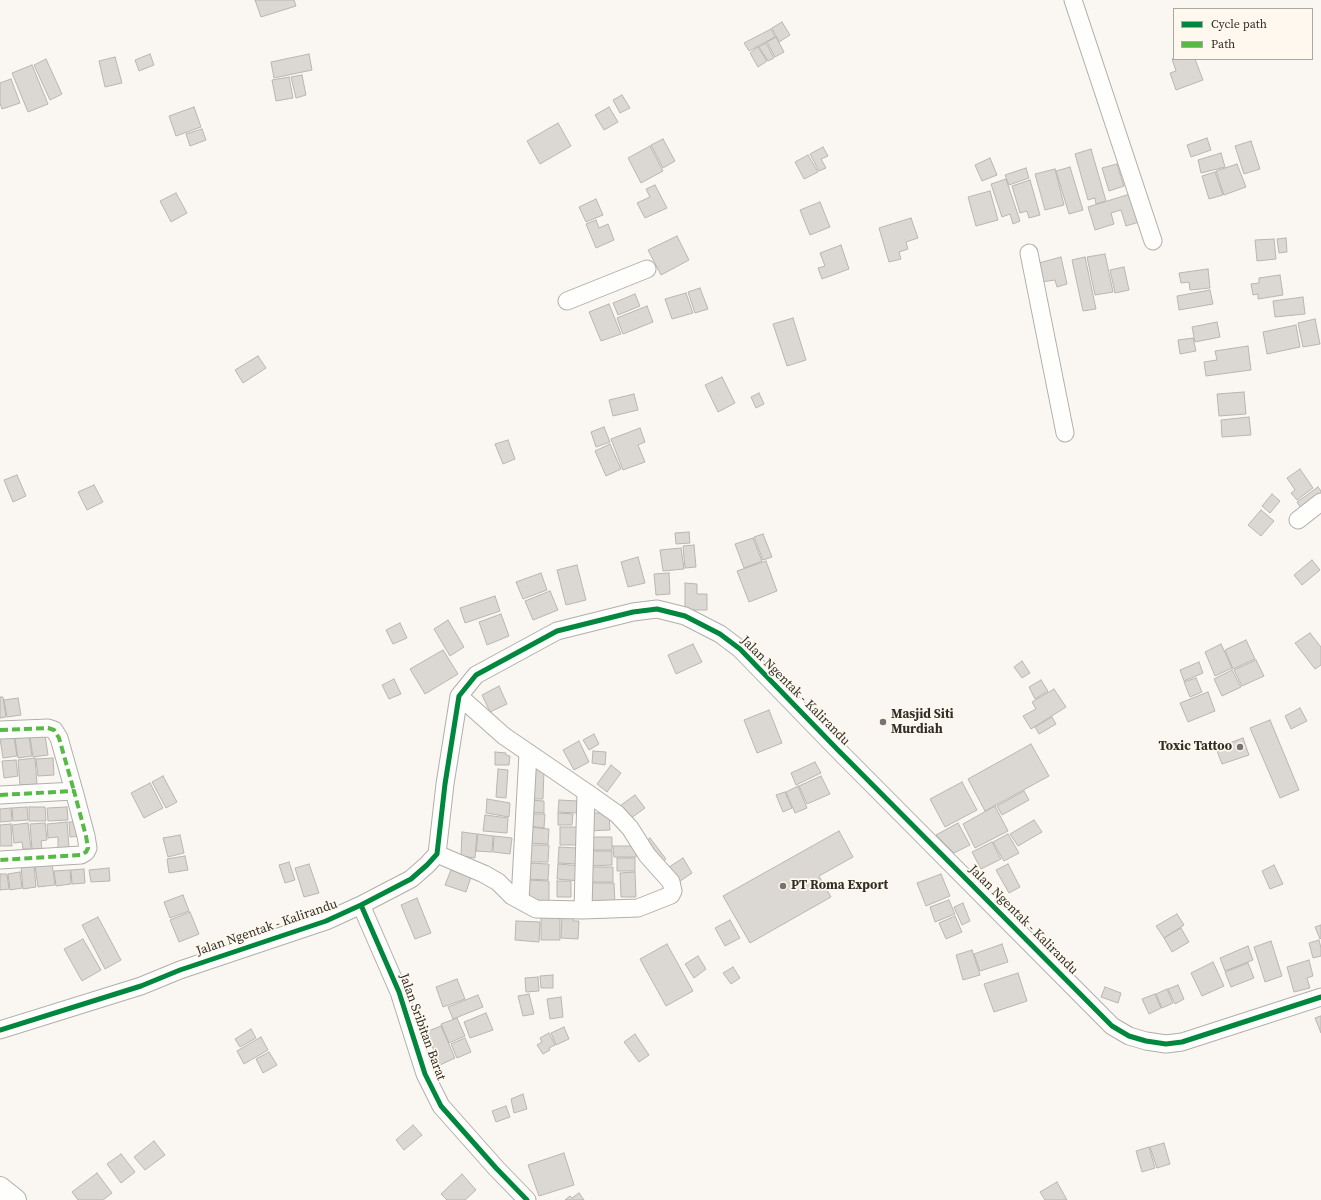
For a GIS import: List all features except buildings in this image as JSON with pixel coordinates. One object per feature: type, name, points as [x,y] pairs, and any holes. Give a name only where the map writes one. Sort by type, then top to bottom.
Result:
[{"type":"main road","points":[[0,1188],[15,1200]]},
{"type":"street","points":[[1074,0],[1153,241]]},
{"type":"street","points":[[1029,253],[1065,433]]},
{"type":"street","points":[[567,301],[647,269]]},
{"type":"street","points":[[1298,520],[1321,502]]},
{"type":"street","name":"Jalan Ngentak - Kalirandu","points":[[0,1030],[141,986],[180,970],[326,921],[411,879],[437,854],[445,784],[459,696],[476,675],[557,631],[633,612],[657,609],[685,616],[720,634],[740,649],[1112,1026],[1129,1036],[1146,1041],[1166,1044],[1182,1042],[1321,997]]},
{"type":"street","points":[[437,854],[484,874],[498,882],[512,896],[536,909],[584,910],[638,908],[671,895],[673,891],[671,882],[647,855],[630,828],[617,814],[504,736],[459,696]]},
{"type":"street","points":[[0,730],[48,728],[54,730],[59,738],[88,848],[86,852],[81,855],[0,860]]},
{"type":"street","points":[[520,900],[528,753]]},
{"type":"street","points":[[0,795],[74,791]]},
{"type":"street","points":[[584,910],[586,792]]},
{"type":"street","name":"Jalan Sribitan Barat","points":[[361,905],[399,992],[425,1074],[441,1106],[496,1168],[527,1200]]},
{"type":"marked path","points":[[0,730],[48,728],[54,730],[59,738],[74,791]]},
{"type":"marked path","points":[[0,795],[74,791],[88,848],[86,852],[81,855],[0,860]]},
{"type":"cycle path","points":[[0,1030],[141,986],[180,970],[326,921],[411,879],[437,854],[445,784],[459,696],[476,675],[557,631],[633,612],[657,609],[685,616],[720,634],[740,649],[1112,1026],[1129,1036],[1146,1041],[1166,1044],[1182,1042],[1321,997]]},
{"type":"cycle path","points":[[361,905],[399,992],[425,1074],[441,1106],[496,1168],[527,1200]]},
{"type":"place","name":"Masjid Siti Murdiah","points":[[883,722]]},
{"type":"place","name":"Toxic Tattoo","points":[[1240,747]]},
{"type":"place","name":"PT Roma Export","points":[[783,886]]}]
